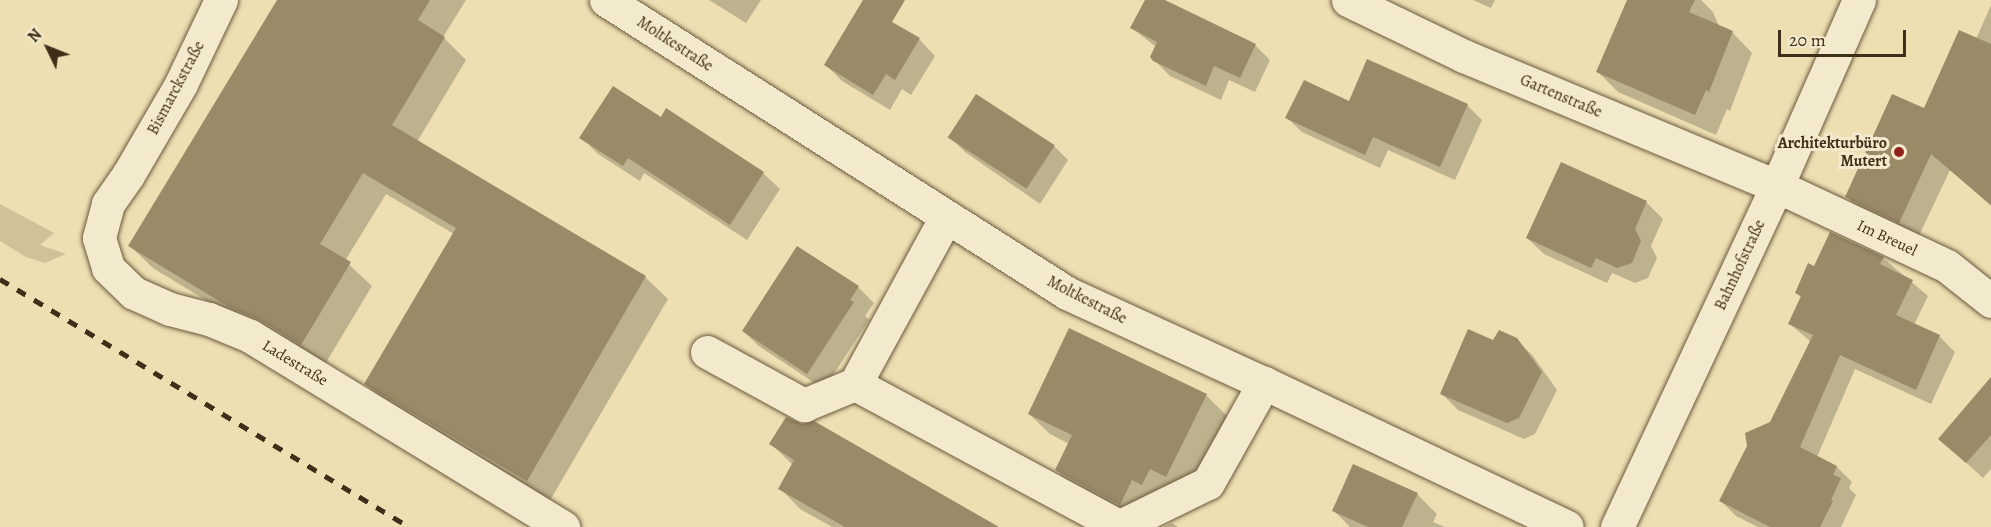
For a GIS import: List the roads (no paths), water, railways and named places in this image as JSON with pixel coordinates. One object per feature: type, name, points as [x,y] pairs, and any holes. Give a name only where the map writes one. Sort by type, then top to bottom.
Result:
[{"type":"street","name":"Bismarckstraße","points":[[128,175],[181,84],[221,0]]},
{"type":"street","name":"Moltkestraße","points":[[606,0],[1066,293],[1264,383],[1567,527]]},
{"type":"street","name":"Gartenstraße","points":[[1348,0],[1464,56],[1777,186]]},
{"type":"street","name":"Bahnhofstraße","points":[[1617,527],[1777,186],[1859,0]]},
{"type":"street","name":"Ladestraße","points":[[128,175],[108,204],[99,238],[108,268],[134,293],[170,309],[209,320],[250,336],[563,527]]},
{"type":"street","name":"Im Breuel","points":[[1777,186],[1947,266],[1991,301]]},
{"type":"street","points":[[707,351],[804,405],[855,384],[946,217]]},
{"type":"street","points":[[855,384],[1118,527],[1208,483],[1264,383]]},
{"type":"railway","points":[[0,279],[409,527]]},
{"type":"place","name":"Architekturbüro Mutert","points":[[1899,152]]}]
